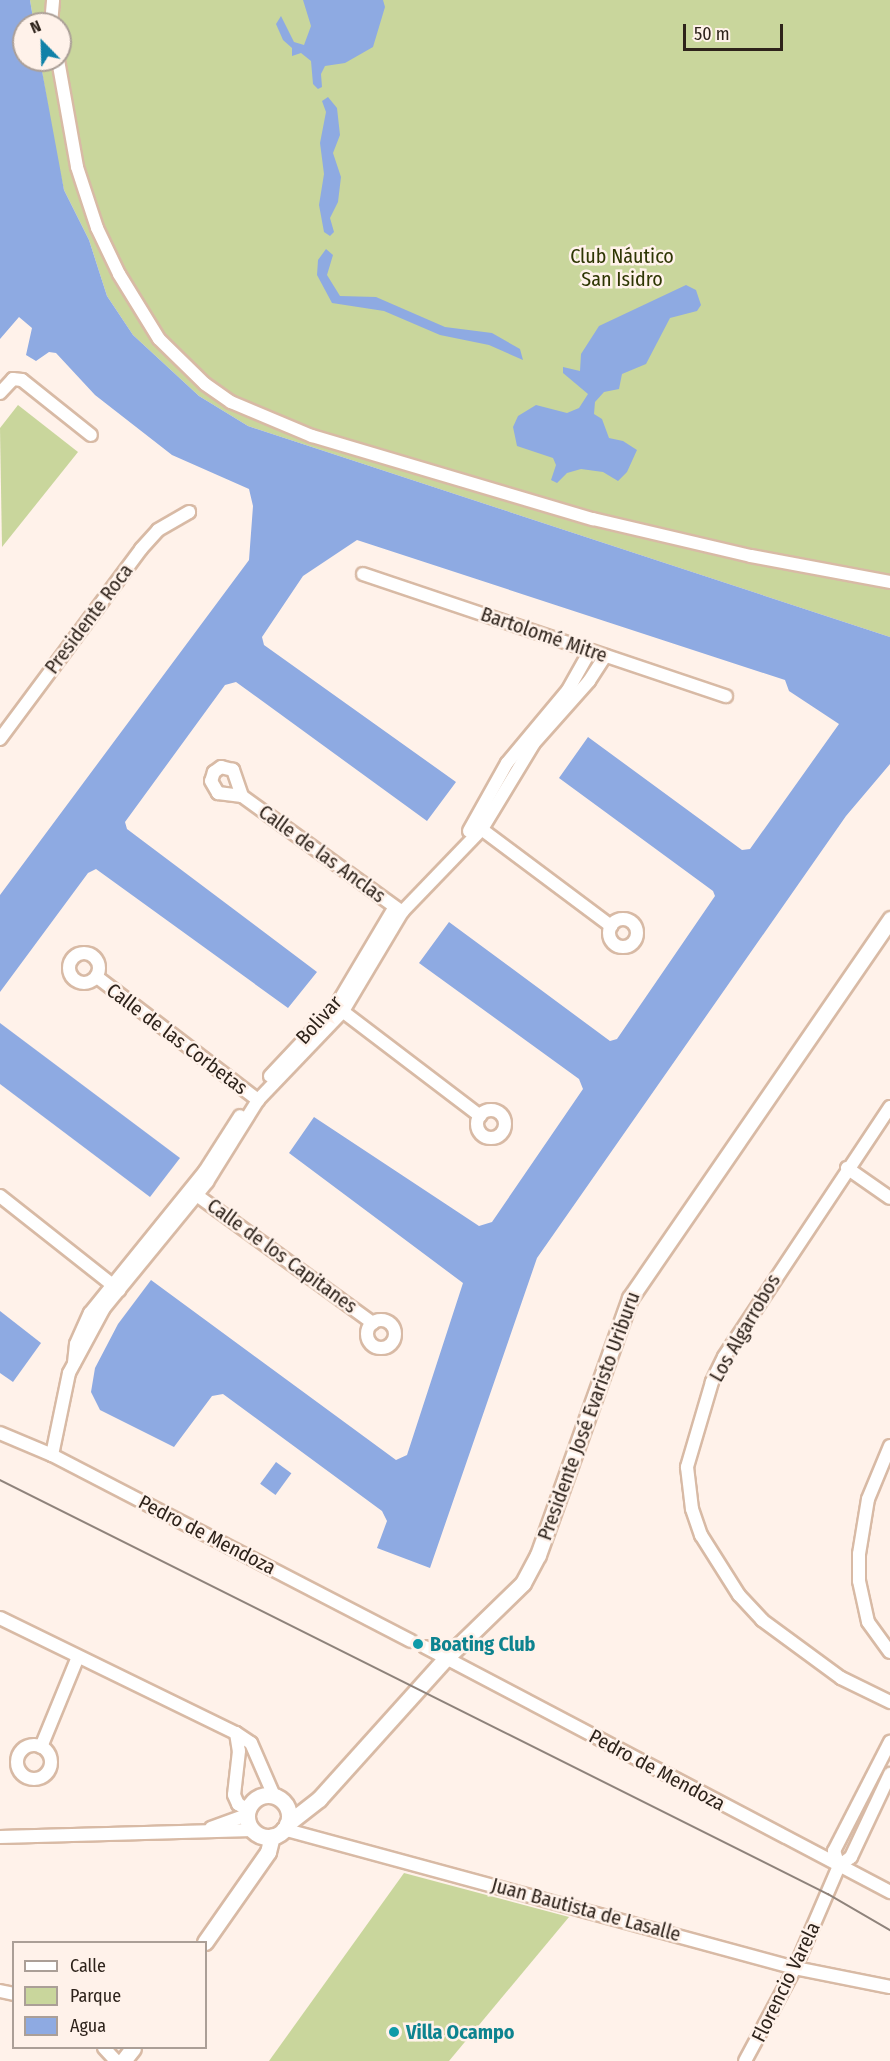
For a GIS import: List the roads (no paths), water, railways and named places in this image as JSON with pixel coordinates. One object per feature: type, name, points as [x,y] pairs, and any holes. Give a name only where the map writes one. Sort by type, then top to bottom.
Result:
[{"type":"street","points":[[60,72],[77,167],[97,228],[118,274],[159,339],[216,393],[265,419],[312,436],[593,519],[751,556],[890,582]]},
{"type":"street","points":[[0,393],[13,379],[22,380],[91,435]]},
{"type":"street","name":"Presidente Roca","points":[[0,739],[141,549],[158,530],[189,512]]},
{"type":"street","name":"Bartolomé Mitre","points":[[363,574],[726,696]]},
{"type":"street","name":"Bolivar","points":[[542,726],[568,690],[590,651]]},
{"type":"street","name":"Bolivar","points":[[52,1455],[74,1363],[117,1287],[193,1192],[255,1098],[340,1009],[399,909],[478,827],[507,763],[590,681],[605,656]]},
{"type":"street","points":[[230,768],[239,781],[236,789],[228,794],[214,790],[211,781],[214,772],[230,768]]},
{"type":"street","name":"Calle de las Anclas","points":[[239,781],[242,796]]},
{"type":"street","name":"Calle de las Anclas","points":[[228,794],[242,796],[399,909]]},
{"type":"street","points":[[478,827],[611,926]]},
{"type":"street","name":"Presidente José Evaristo Uriburu","points":[[206,1941],[281,1830],[319,1799],[446,1658],[512,1596],[530,1572],[630,1298],[890,919]]},
{"type":"street","name":"Calle de las Corbetas","points":[[97,977],[255,1098]]},
{"type":"street","points":[[340,1009],[480,1116]]},
{"type":"street","name":"Los Algarrobos","points":[[890,1107],[847,1168],[724,1357],[691,1444],[687,1485],[692,1509],[711,1554],[762,1620],[841,1678],[890,1702]]},
{"type":"street","points":[[847,1168],[890,1198]]},
{"type":"street","name":"Calle de los Capitanes","points":[[193,1192],[373,1323]]},
{"type":"street","points":[[0,1196],[117,1287]]},
{"type":"street","name":"Pedro de Mendoza","points":[[0,1432],[52,1455],[411,1641]]},
{"type":"street","points":[[890,1446],[863,1516],[859,1572],[868,1622],[890,1652]]},
{"type":"street","points":[[0,1618],[236,1733],[251,1743],[279,1800],[281,1830],[0,1837]]},
{"type":"street","name":"Pedro de Mendoza","points":[[425,1647],[890,1892]]},
{"type":"street","points":[[41,1747],[78,1657]]},
{"type":"street","points":[[236,1733],[239,1751],[234,1795],[238,1804],[247,1812],[253,1830]]},
{"type":"street","points":[[890,1742],[834,1851],[839,1866],[851,1857],[890,1774]]},
{"type":"street","points":[[203,1831],[247,1812],[258,1798],[319,1799]]},
{"type":"street","name":"Juan Bautista de Lasalle","points":[[281,1830],[795,1968],[890,1987]]},
{"type":"street","points":[[843,1835],[858,1842]]},
{"type":"street","name":"Florencio Varela","points":[[745,2061],[795,1968],[839,1866]]},
{"type":"street","points":[[105,2049],[116,2061]]},
{"type":"street","points":[[123,2061],[132,2049]]},
{"type":"water","points":[[0,0],[30,0],[32,12],[12,12],[12,72],[42,72],[64,190],[89,240],[107,296],[133,335],[199,396],[248,426],[890,637],[890,764],[846,816],[537,1258],[430,1568],[377,1548],[387,1521],[382,1511],[223,1394],[212,1396],[174,1447],[100,1410],[91,1392],[95,1368],[118,1324],[151,1280],[396,1460],[407,1455],[463,1283],[289,1153],[314,1117],[479,1226],[492,1222],[583,1089],[579,1079],[419,963],[449,922],[610,1041],[617,1039],[715,896],[713,891],[559,778],[588,737],[742,850],[750,849],[839,724],[789,691],[785,680],[357,540],[303,576],[262,637],[264,645],[456,782],[427,821],[236,682],[225,685],[125,822],[127,829],[317,972],[288,1008],[96,869],[88,873],[0,992],[0,895],[249,560],[253,506],[249,489],[172,455],[95,395],[56,353],[49,352],[36,361],[26,355],[32,328],[19,317],[0,339]]},
{"type":"water","points":[[303,0],[383,0],[385,7],[373,47],[345,63],[325,66],[321,74],[322,87],[318,89],[313,84],[311,61],[301,53],[292,56],[292,48],[283,40],[276,24],[281,16],[294,42],[304,45],[311,26]]},
{"type":"water","points":[[328,97],[337,108],[340,135],[333,153],[341,177],[338,202],[330,218],[334,232],[330,236],[324,232],[319,205],[324,174],[320,143],[326,112],[322,101]]},
{"type":"water","points":[[326,249],[333,255],[327,275],[340,296],[376,297],[445,327],[492,333],[520,349],[523,360],[489,345],[440,335],[384,311],[332,303],[317,275],[318,260]]},
{"type":"water","points":[[686,285],[696,290],[701,305],[697,311],[670,318],[646,364],[622,374],[619,389],[604,392],[595,402],[594,414],[602,419],[609,438],[623,441],[637,450],[627,472],[618,481],[603,472],[581,469],[567,473],[557,483],[551,480],[556,465],[553,458],[517,446],[513,427],[518,416],[536,405],[567,413],[579,408],[588,394],[563,373],[563,367],[580,371],[581,354],[599,326]]},
{"type":"water","points":[[0,1023],[180,1158],[150,1197],[0,1084]]},
{"type":"water","points":[[0,1311],[41,1343],[13,1382],[0,1373]]},
{"type":"water","points":[[276,1462],[291,1473],[276,1495],[260,1484]]},
{"type":"tram line","points":[[0,1480],[828,1894],[890,1930]]},
{"type":"place","name":"Boating Club","points":[[418,1644]]},
{"type":"place","name":"Villa Ocampo","points":[[394,2032]]},
{"type":"park label","name":"Club Náutico San Isidro","points":[[622,268]]}]
